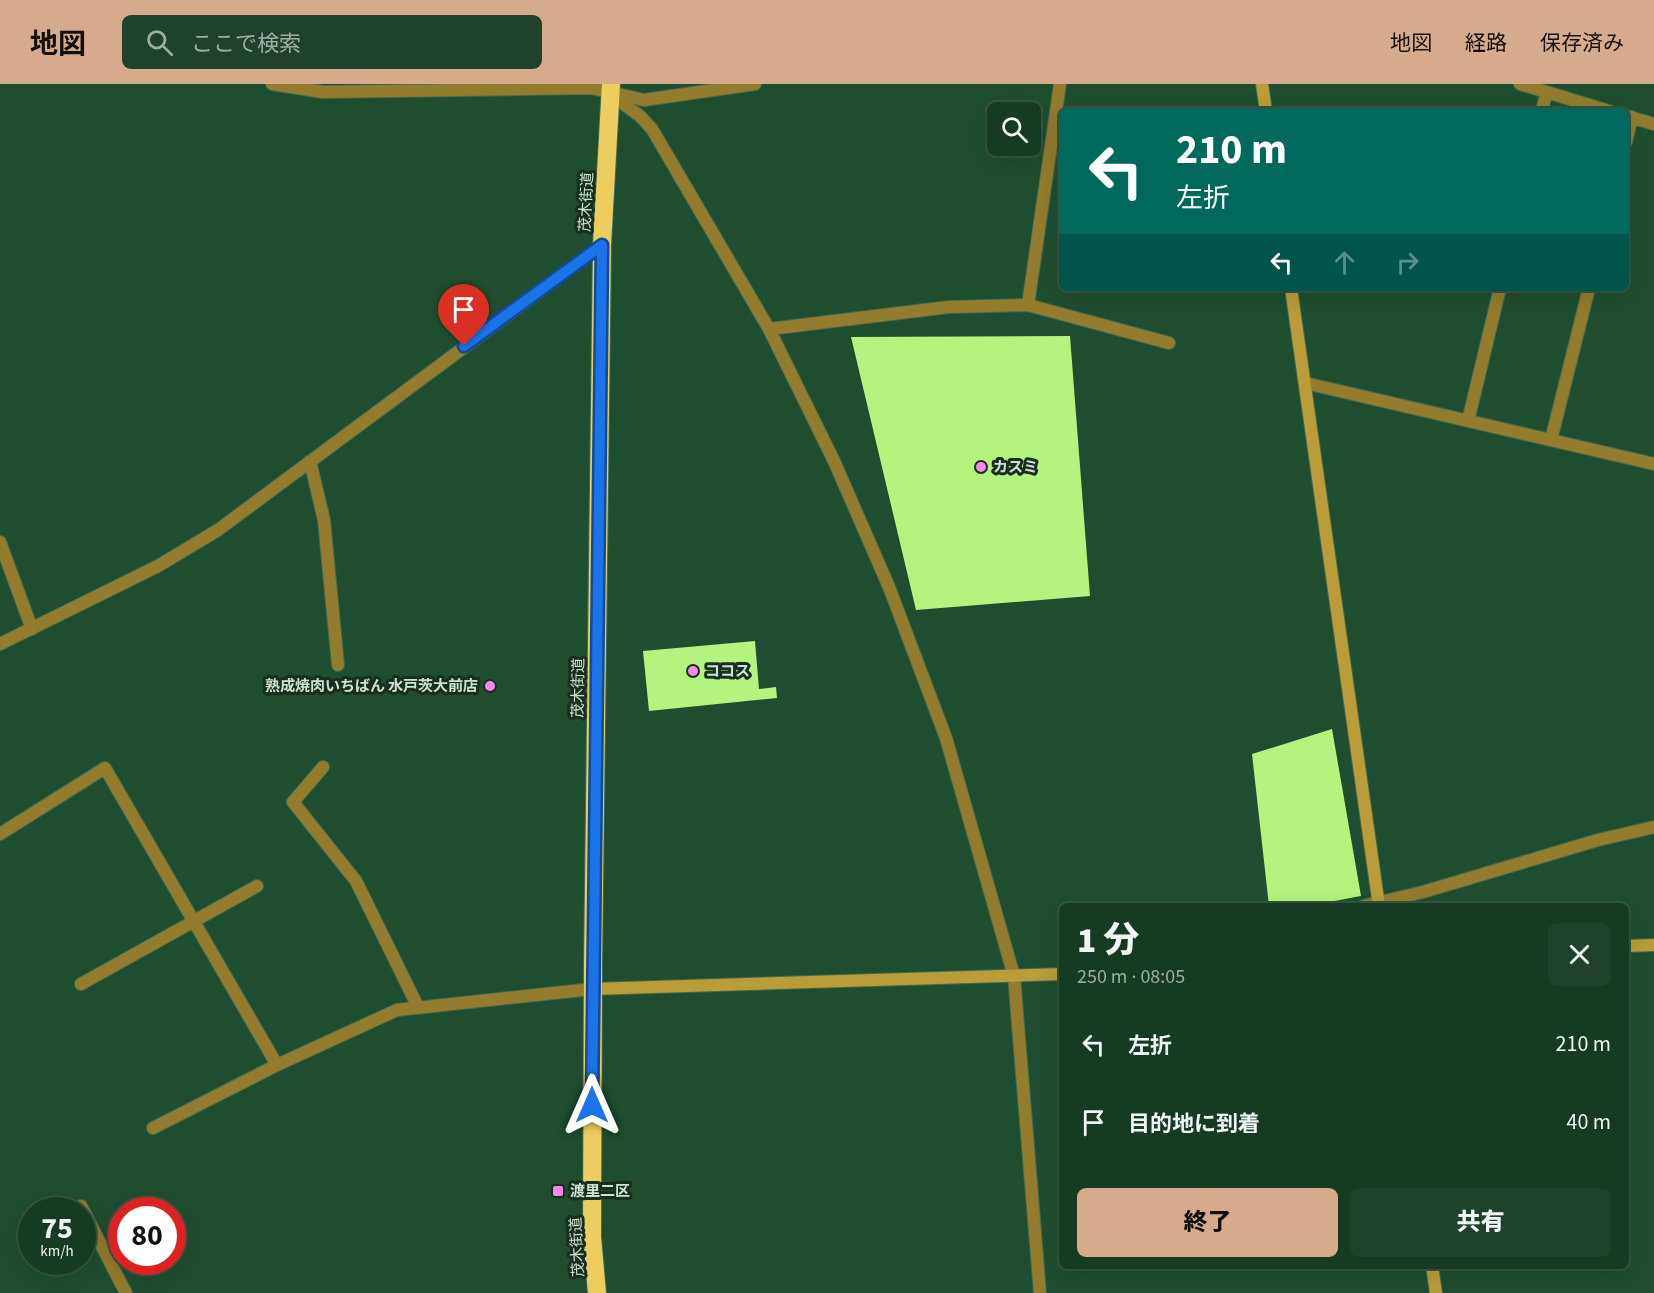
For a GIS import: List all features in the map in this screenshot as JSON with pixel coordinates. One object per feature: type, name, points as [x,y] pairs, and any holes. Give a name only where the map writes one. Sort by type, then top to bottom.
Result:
[{"type":"highway","name":"茂木街道","points":[[597,1293],[592,1237],[592,989],[602,245],[610,89]]},
{"type":"street","points":[[272,84],[323,92],[591,88],[610,89],[644,100],[755,84]]},
{"type":"street","points":[[1028,305],[1060,84]]},
{"type":"street","points":[[1262,84],[1266,108]]},
{"type":"street","points":[[1520,84],[1546,94],[1598,108]]},
{"type":"street","points":[[610,89],[652,129],[769,329],[834,461],[889,587],[946,738],[1014,976],[1040,1293]]},
{"type":"street","points":[[1543,108],[1546,94]]},
{"type":"street","points":[[1629,117],[1654,124]]},
{"type":"street","points":[[0,644],[158,566],[218,530],[602,245]]},
{"type":"street","points":[[1291,291],[1379,903],[1598,840],[1654,827]]},
{"type":"street","points":[[1468,421],[1499,291]]},
{"type":"street","points":[[1551,440],[1588,291]]},
{"type":"street","points":[[769,329],[949,307],[1028,305],[1169,343]]},
{"type":"street","points":[[1305,383],[1654,464]]},
{"type":"street","points":[[310,461],[324,520],[338,665]]},
{"type":"street","points":[[0,542],[32,629]]},
{"type":"street","points":[[323,767],[293,802],[356,882],[418,1007]]},
{"type":"street","points":[[0,834],[105,768],[277,1065]]},
{"type":"street","points":[[81,984],[256,885]]},
{"type":"street","points":[[1629,946],[1654,945]]},
{"type":"street","points":[[153,1128],[277,1065],[397,1010],[592,989],[1059,974]]},
{"type":"street","points":[[96,1235],[126,1293]]},
{"type":"street","points":[[1432,1269],[1436,1293]]},
{"type":"building","name":"カスミ","points":[[1070,336],[1090,596],[916,610],[851,337]]},
{"type":"building","points":[[755,641],[759,689],[776,687],[777,698],[649,711],[643,651]]},
{"type":"building","points":[[1332,729],[1361,896],[1324,903],[1269,903],[1252,754]]},
{"type":"place","name":"カスミ","points":[[981,467]]},
{"type":"place","name":"ココス","points":[[693,671]]},
{"type":"place","name":"熟成焼肉いちばん 水戸茨大前店","points":[[490,686]]},
{"type":"place","name":"渡里二区","points":[[558,1191]]},
{"type":"route","points":[[464,346],[602,245],[592,1105]]}]
